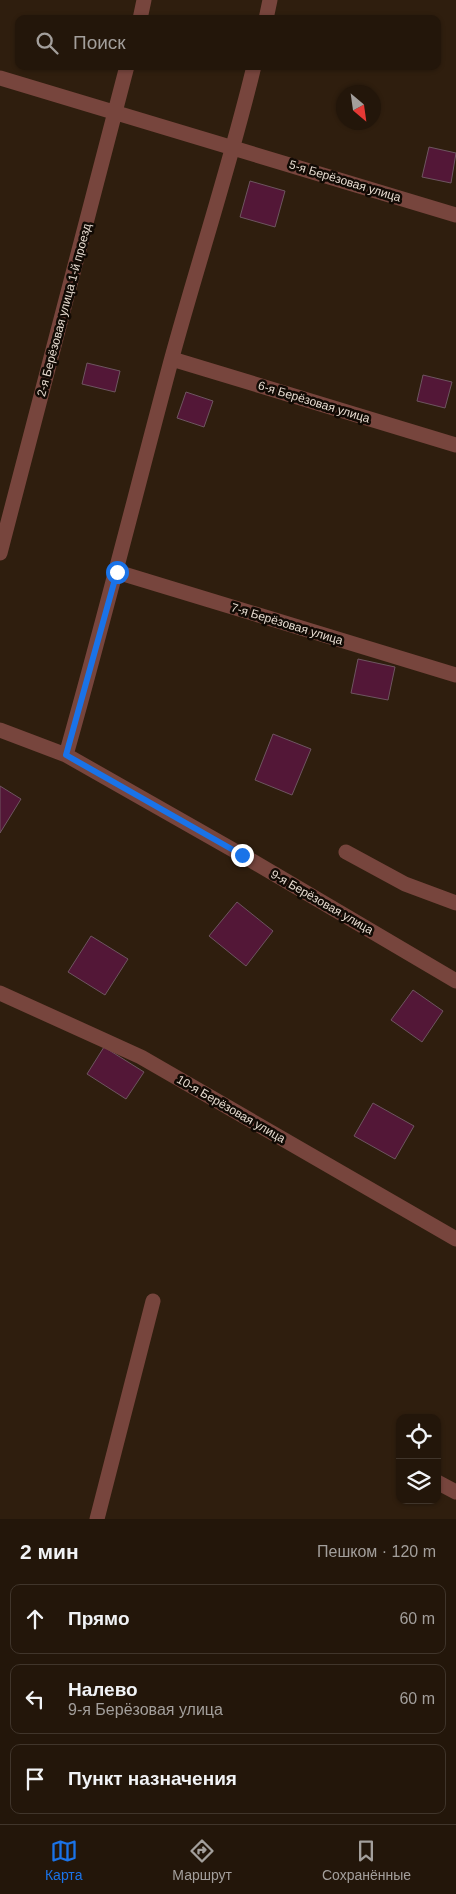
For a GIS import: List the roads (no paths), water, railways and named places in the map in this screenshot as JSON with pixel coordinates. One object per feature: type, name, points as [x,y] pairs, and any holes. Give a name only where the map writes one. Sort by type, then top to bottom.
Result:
[{"type":"street","points":[[141,15],[144,0]]},
{"type":"street","points":[[267,15],[270,0]]},
{"type":"street","name":"2-я Берёзовая улица 1-й проезд","points":[[0,553],[126,70]]},
{"type":"street","points":[[66,755],[117,572],[172,359],[235,148],[253,70]]},
{"type":"street","name":"5-я Берёзовая улица","points":[[0,78],[456,215]]},
{"type":"street","name":"6-я Берёзовая улица","points":[[172,359],[456,445]]},
{"type":"street","name":"7-я Берёзовая улица","points":[[117,572],[456,675]]},
{"type":"street","name":"9-я Берёзовая улица","points":[[0,730],[66,755],[242,855],[456,981]]},
{"type":"street","points":[[346,852],[405,884],[456,903]]},
{"type":"street","name":"10-я Берёзовая улица","points":[[0,993],[141,1057],[456,1239]]},
{"type":"street","points":[[97,1519],[153,1301]]},
{"type":"street","points":[[441,1484],[456,1492]]}]
